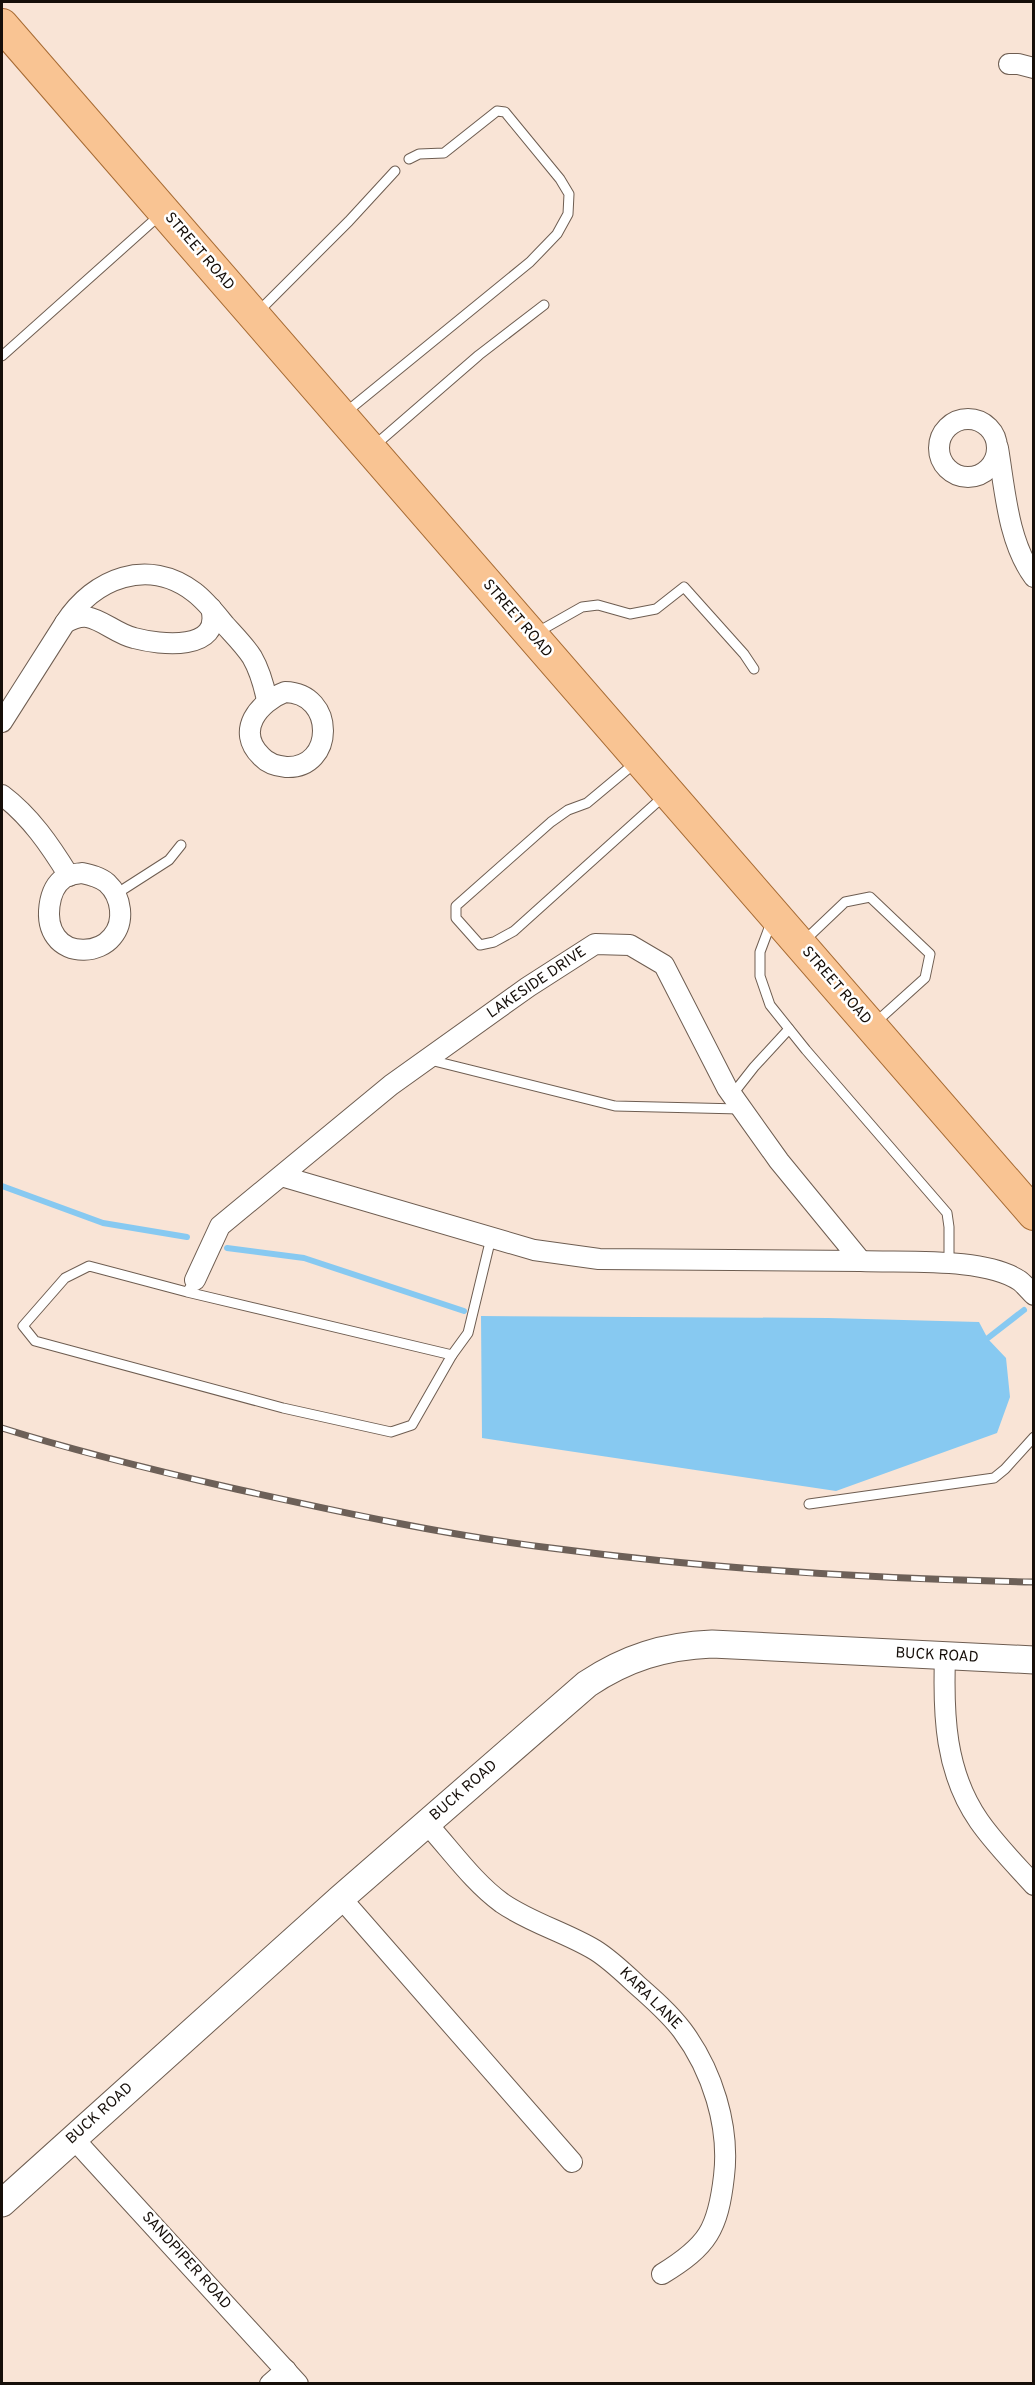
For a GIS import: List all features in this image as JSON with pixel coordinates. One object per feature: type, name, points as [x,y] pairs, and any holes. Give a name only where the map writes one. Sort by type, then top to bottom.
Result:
[{"type":"main road","name":"STREET ROAD","points":[[2,25],[1034,1214]]},
{"type":"street","points":[[1009,64],[1034,68]]},
{"type":"street","points":[[998,446],[1015,535],[1021,554],[1034,577]]},
{"type":"street","points":[[2,722],[75,607],[94,590],[110,581],[128,576],[161,576],[179,582],[195,592],[252,657],[267,700]]},
{"type":"street","points":[[64,623],[83,616],[94,619],[112,631],[133,638],[168,644],[202,637],[211,628],[214,618],[211,608]]},
{"type":"street","points":[[2,795],[48,842],[69,876]]},
{"type":"street","points":[[82,873],[95,876],[107,883],[116,894],[120,908],[120,922],[114,935],[100,948],[88,950],[73,948],[55,936],[49,908],[52,894],[59,883],[69,876],[82,873]]},
{"type":"street","name":"LAKESIDE DRIVE","points":[[191,1286],[220,1226],[392,1084],[528,987],[596,944],[630,945],[664,965],[737,1102],[779,1161],[861,1261]]},
{"type":"street","points":[[281,1176],[534,1250],[599,1259],[861,1261],[973,1265],[996,1270],[1021,1282],[1034,1294]]},
{"type":"street","name":"BUCK ROAD","points":[[2,2203],[341,1898],[587,1684],[609,1670],[650,1652],[685,1645],[711,1644],[1034,1660]]},
{"type":"street","points":[[945,1657],[943,1706],[956,1775],[978,1820],[1034,1885]]},
{"type":"street","name":"KARA LANE","points":[[427,1824],[480,1883],[501,1901],[523,1917],[576,1939],[617,1966],[665,2010],[683,2031],[698,2054],[714,2092],[724,2138],[725,2166],[722,2194],[715,2221],[706,2240],[692,2255],[662,2274]]},
{"type":"street","points":[[341,1898],[572,2162]]},
{"type":"street","name":"SANDPIPER ROAD","points":[[74,2138],[292,2377]]},
{"type":"street","points":[[270,2384],[292,2377]]},
{"type":"lane","points":[[341,416],[530,261],[557,234],[568,214],[569,194],[560,179],[505,112],[497,111],[444,153],[419,154],[409,159]]},
{"type":"lane","points":[[254,316],[349,221],[395,171]]},
{"type":"lane","points":[[2,356],[163,212]]},
{"type":"lane","points":[[370,450],[479,355],[544,305]]},
{"type":"lane","points":[[531,635],[582,607],[598,605],[630,614],[656,609],[684,587],[744,654],[754,669]]},
{"type":"lane","points":[[639,759],[587,803],[568,810],[551,822],[456,906],[456,918],[480,945],[504,937],[514,931],[668,793]]},
{"type":"lane","points":[[116,894],[169,860],[181,845]]},
{"type":"lane","points":[[800,945],[845,902],[870,897],[930,954],[925,978],[871,1026]]},
{"type":"lane","points":[[774,915],[760,952],[760,976],[770,1005],[947,1213],[950,1227],[949,1264]]},
{"type":"lane","points":[[428,1059],[615,1106],[737,1102],[754,1066],[789,1029]]},
{"type":"lane","points":[[452,1355],[191,1286],[89,1266],[65,1278],[23,1326],[35,1341],[283,1408],[391,1432],[412,1425],[452,1355],[468,1333],[491,1238]]},
{"type":"lane","points":[[809,1504],[994,1478],[1030,1446],[1034,1437]]},
{"type":"water","points":[[481,1316],[828,1318],[979,1322],[988,1339],[1006,1358],[1010,1397],[997,1433],[836,1491],[482,1438]]},
{"type":"waterway","points":[[2,1186],[103,1223],[187,1237]]},
{"type":"waterway","points":[[227,1248],[304,1258],[464,1311]]},
{"type":"waterway","points":[[988,1338],[1024,1310]]},
{"type":"railway","points":[[2,1428],[118,1461],[236,1489],[393,1522],[511,1543],[671,1562],[792,1572],[1034,1582]]}]
